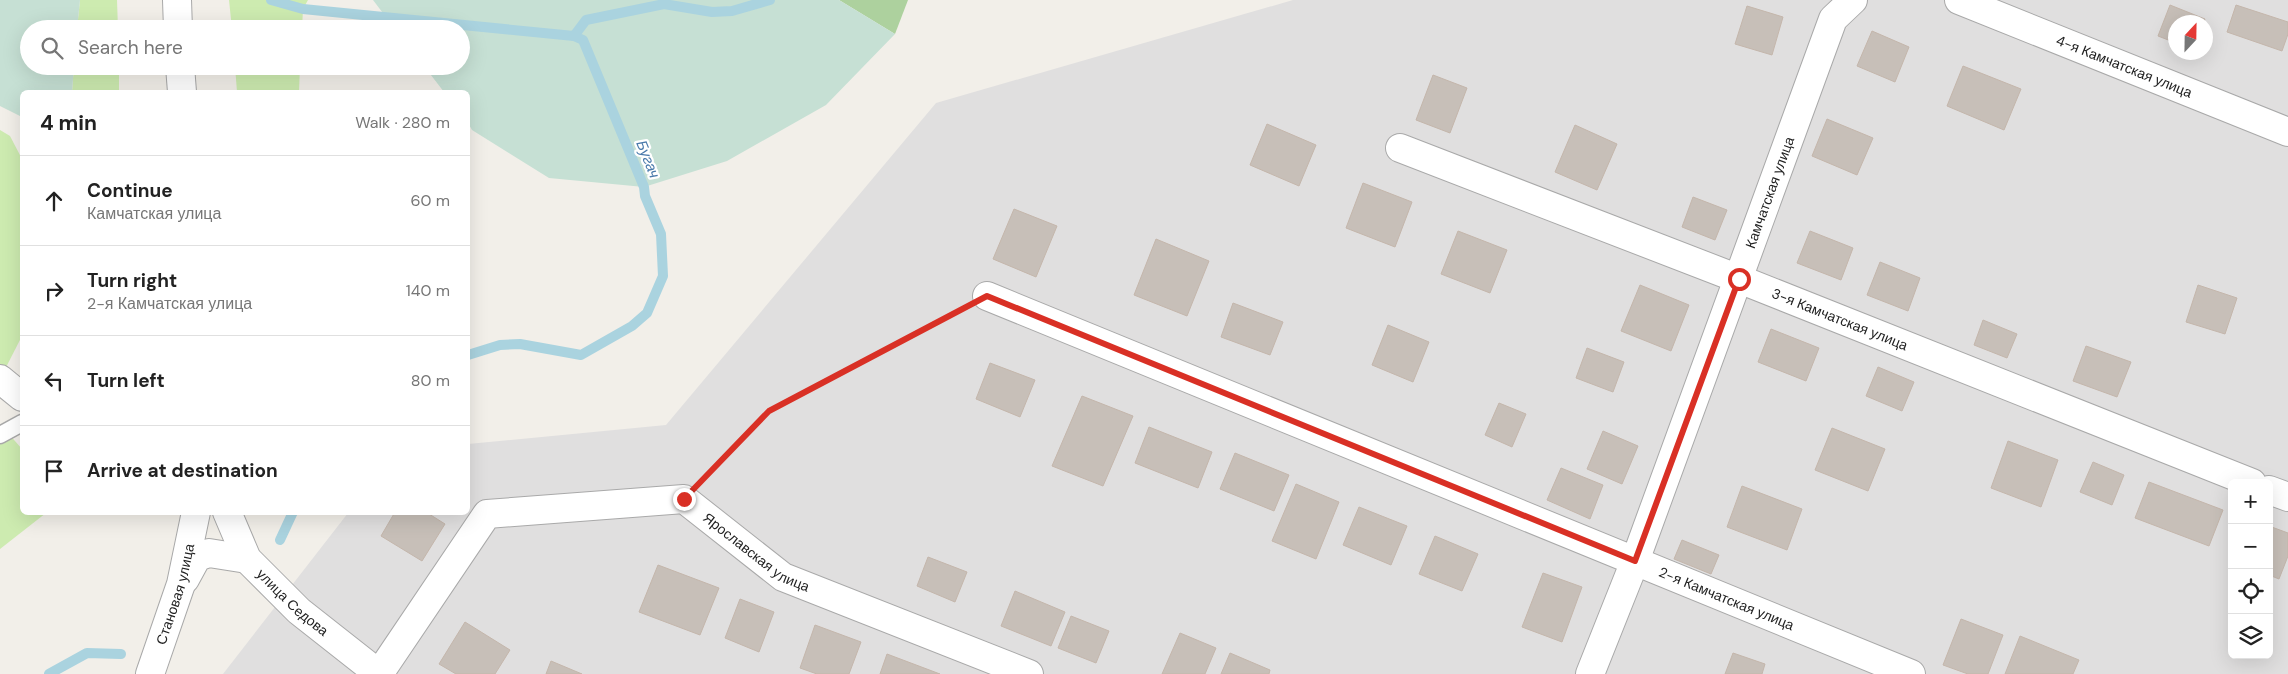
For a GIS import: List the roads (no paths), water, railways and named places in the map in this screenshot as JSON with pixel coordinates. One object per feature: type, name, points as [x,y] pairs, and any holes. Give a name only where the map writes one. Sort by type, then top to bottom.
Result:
[{"type":"street","points":[[177,0],[178,20]]},
{"type":"street","name":"Камчатская улица","points":[[1590,674],[1635,561],[1833,19],[1853,0]]},
{"type":"street","name":"4-я Камчатская улица","points":[[1959,0],[2288,132]]},
{"type":"street","points":[[181,75],[182,90]]},
{"type":"street","name":"3-я Камчатская улица","points":[[1400,148],[1739,279],[2242,479]]},
{"type":"street","name":"2-я Камчатская улица","points":[[987,296],[1911,674]]},
{"type":"street","points":[[0,379],[20,395]]},
{"type":"street","points":[[2273,491],[2288,497]]},
{"type":"street","name":"Ярославская улица","points":[[379,674],[487,514],[684,499],[783,576],[1029,674]]},
{"type":"street","name":"улица Седова","points":[[228,515],[247,559],[299,611],[379,674]]},
{"type":"street","name":"Становая улица","points":[[150,674],[182,584],[191,516]]},
{"type":"street","points":[[182,584],[197,557],[209,553],[247,559]]},
{"type":"lane","points":[[0,435],[20,424]]},
{"type":"waterway","points":[[271,0],[303,9],[413,20]]},
{"type":"waterway","name":"Бугач","points":[[470,354],[500,345],[520,344],[581,355],[632,326],[647,313],[663,276],[661,234],[645,196],[644,187],[583,40],[574,36],[586,20],[664,4],[712,12],[732,11],[770,0]]},
{"type":"waterway","points":[[470,26],[574,36]]},
{"type":"waterway","name":"Бугач","points":[[280,540],[292,515]]},
{"type":"waterway","name":"Бугач","points":[[49,674],[87,653],[121,654]]}]
